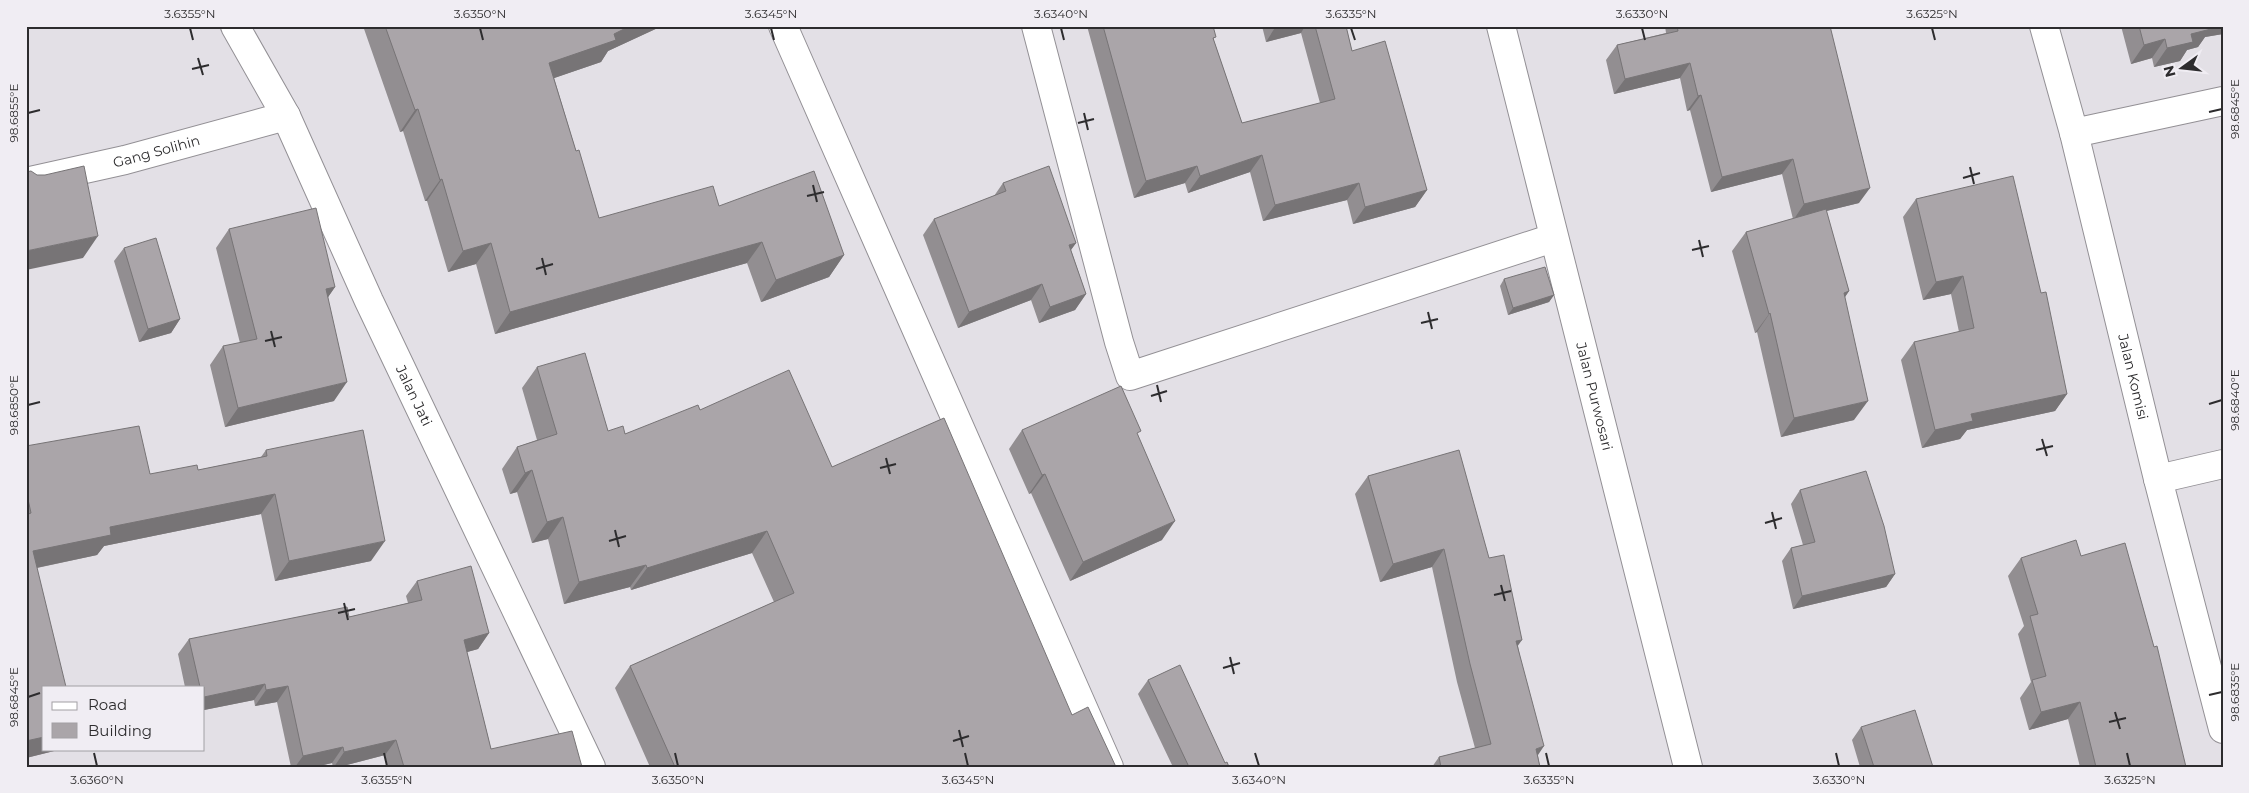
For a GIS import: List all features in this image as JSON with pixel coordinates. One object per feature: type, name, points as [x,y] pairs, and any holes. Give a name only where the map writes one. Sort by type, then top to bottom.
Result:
[{"type":"street","name":"Jalan Jati","points":[[235,26],[286,116],[369,301],[591,767]]},
{"type":"street","points":[[783,26],[1109,767]]},
{"type":"street","points":[[1036,26],[1119,342],[1130,376],[1553,238]]},
{"type":"street","name":"Jalan Purwosari","points":[[1501,26],[1688,767]]},
{"type":"street","name":"Jalan Komisi","points":[[2044,26],[2074,133],[2158,479],[2221,714]]},
{"type":"street","points":[[2074,133],[2223,101]]},
{"type":"street","name":"Gang Solihin","points":[[26,182],[125,160],[286,116]]},
{"type":"street","points":[[2158,479],[2223,464]]},
{"type":"building","points":[[385,26],[630,26],[614,34],[616,40],[549,63],[576,151],[579,150],[599,218],[713,186],[719,206],[814,171],[844,255],[776,280],[762,242],[510,312],[491,243],[463,251],[442,179],[440,180],[418,109],[415,110]]},
{"type":"building","points":[[1103,26],[1213,26],[1216,37],[1213,38],[1242,123],[1335,99],[1315,26],[1346,26],[1352,51],[1385,41],[1427,190],[1365,207],[1359,183],[1275,205],[1262,155],[1200,176],[1197,166],[1146,181]]},
{"type":"building","points":[[1677,26],[1830,26],[1870,188],[1804,204],[1793,159],[1722,177],[1701,95],[1698,96],[1690,63],[1625,79],[1617,45],[1678,31]]},
{"type":"building","points":[[2139,26],[2210,26],[2211,29],[2191,34],[2193,42],[2167,48],[2165,39],[2144,45]]},
{"type":"building","points":[[84,166],[98,236],[26,251],[26,172],[31,171],[37,175],[45,175]]},
{"type":"building","points":[[1049,166],[1076,243],[1069,245],[1086,294],[1050,307],[1042,284],[969,312],[934,219],[1006,191],[1003,183]]},
{"type":"building","points":[[2013,176],[2041,293],[2046,292],[2067,394],[1971,414],[1973,421],[1935,430],[1914,342],[1974,328],[1963,276],[1936,282],[1916,199]]},
{"type":"building","points":[[316,208],[335,287],[326,289],[347,382],[238,408],[223,346],[257,339],[229,229]]},
{"type":"building","points":[[1826,209],[1849,291],[1844,293],[1868,401],[1794,418],[1770,313],[1746,232]]},
{"type":"building","points":[[156,238],[180,319],[148,329],[124,248]]},
{"type":"building","points":[[1545,267],[1554,295],[1513,308],[1504,279]]},
{"type":"building","points":[[585,353],[608,431],[623,426],[625,434],[698,405],[700,410],[789,370],[832,467],[944,418],[1072,715],[1088,707],[1116,767],[675,767],[630,666],[794,593],[767,531],[647,568],[646,565],[579,582],[563,517],[547,522],[532,470],[525,473],[517,447],[557,434],[537,367]]},
{"type":"building","points":[[1121,386],[1141,431],[1137,433],[1175,521],[1083,562],[1045,474],[1042,475],[1022,430]]},
{"type":"building","points":[[139,426],[150,474],[197,465],[198,470],[267,456],[266,450],[363,430],[385,541],[289,561],[275,494],[110,527],[111,535],[33,551],[66,686],[42,686],[42,737],[26,741],[26,515],[31,513],[26,490],[26,446]]},
{"type":"building","points":[[1459,450],[1489,558],[1504,555],[1522,640],[1516,641],[1544,746],[1536,749],[1540,767],[1441,767],[1439,757],[1491,744],[1470,664],[1444,549],[1393,564],[1368,476]]},
{"type":"building","points":[[1866,471],[1884,526],[1895,574],[1802,596],[1791,548],[1815,542],[1800,490]]},
{"type":"building","points":[[2076,540],[2081,556],[2125,543],[2154,647],[2157,646],[2186,767],[2096,767],[2080,702],[2041,712],[2032,680],[2046,676],[2030,616],[2038,614],[2021,558]]},
{"type":"building","points":[[471,566],[489,633],[464,640],[491,749],[572,731],[582,767],[404,767],[396,740],[344,752],[343,747],[303,756],[288,686],[266,690],[265,684],[205,697],[205,686],[200,686],[189,639],[347,607],[349,617],[422,600],[417,581]]},
{"type":"building","points":[[1180,665],[1225,763],[1227,762],[1229,767],[1189,767],[1148,680]]},
{"type":"building","points":[[1915,710],[1933,767],[1874,767],[1861,727]]}]
